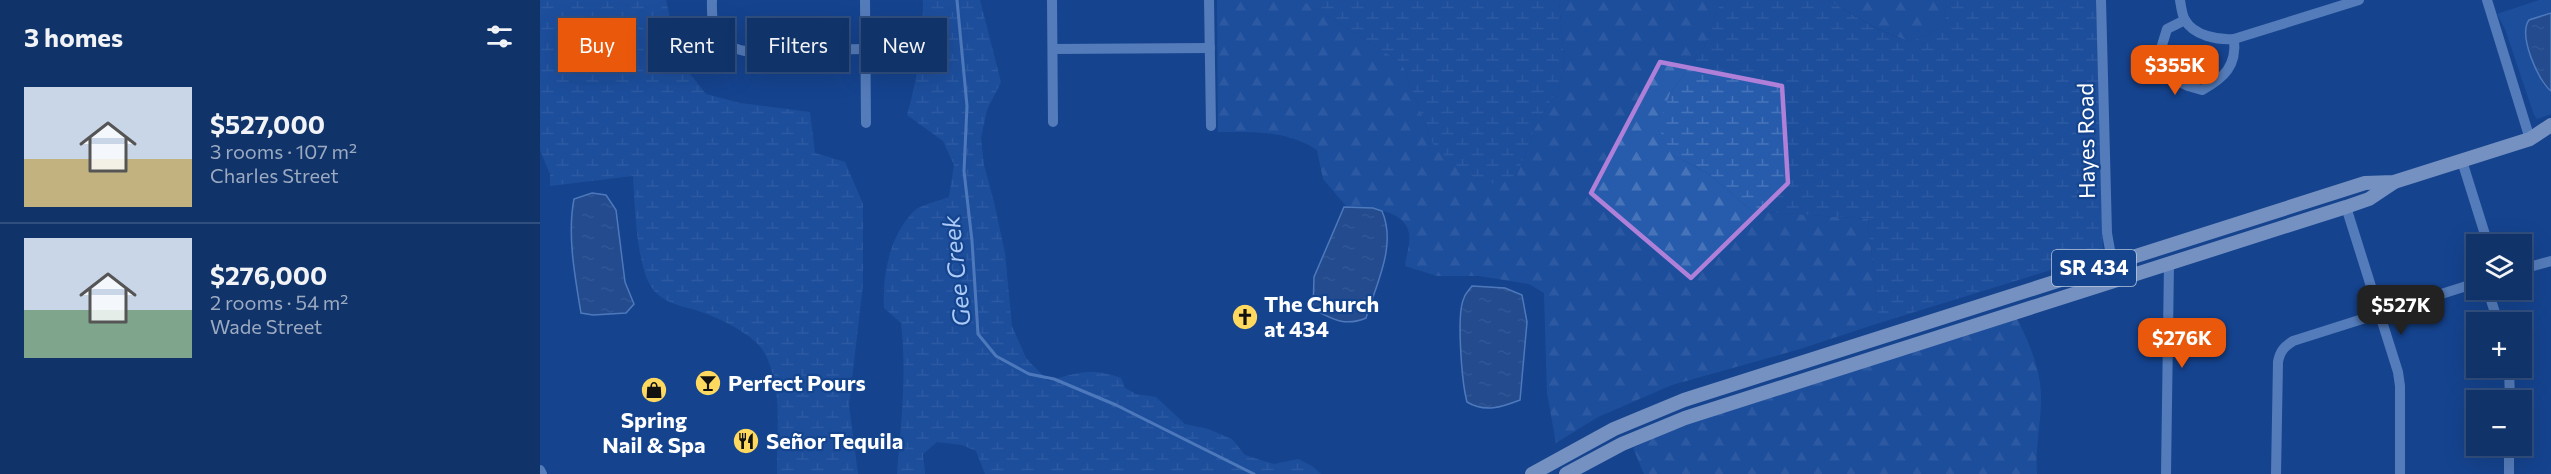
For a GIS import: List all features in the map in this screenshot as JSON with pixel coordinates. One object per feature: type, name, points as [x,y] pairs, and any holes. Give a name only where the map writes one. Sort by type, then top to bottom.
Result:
[{"type":"main road","name":"SR 434","points":[[1532,474],[1581,446],[1649,413],[2365,183],[2394,182],[2530,138],[2551,125]]},
{"type":"main road","name":"SR 434","points":[[2530,138],[2551,138]]},
{"type":"main road","name":"SR 434","points":[[1566,474],[1653,430],[1774,389],[2346,207],[2369,199],[2394,182]]},
{"type":"main road","points":[[1774,389],[1780,377],[1796,364]]},
{"type":"street","points":[[712,0],[711,19],[715,33],[732,49],[745,51],[861,50]]},
{"type":"street","points":[[865,0],[865,18]]},
{"type":"street","points":[[1052,0],[1053,122]]},
{"type":"street","points":[[1209,0],[1211,126]]},
{"type":"street","name":"Hayes Road","points":[[2101,0],[2107,233],[2114,262],[2121,278]]},
{"type":"street","points":[[2180,0],[2185,20],[2199,33],[2221,40],[2234,39],[2360,0]]},
{"type":"street","points":[[2487,0],[2530,138]]},
{"type":"street","points":[[2185,20],[2167,29],[2159,55],[2168,76],[2188,86],[2202,90],[2223,79],[2234,56],[2234,39]]},
{"type":"street","points":[[1053,49],[1210,48]]},
{"type":"street","points":[[866,72],[866,123]]},
{"type":"street","points":[[2462,160],[2485,234]]},
{"type":"street","points":[[2346,207],[2400,386],[2400,474]]},
{"type":"street","points":[[2532,266],[2551,261]]},
{"type":"street","points":[[2166,474],[2169,263]]},
{"type":"street","points":[[2276,474],[2279,353],[2293,341],[2466,286]]},
{"type":"street","points":[[2510,456],[2510,474]]},
{"type":"highlighted area","points":[[1660,62],[1782,86],[1788,183],[1691,278],[1591,193]]},
{"type":"green space","points":[[540,0],[666,0],[670,18],[648,18],[648,72],[689,72],[706,94],[740,103],[810,112],[815,153],[845,162],[863,204],[863,284],[849,405],[858,474],[777,474],[777,396],[770,366],[760,346],[729,324],[669,302],[652,288],[639,250],[633,176],[550,186],[550,174],[540,150]]},
{"type":"green space","points":[[923,0],[980,0],[1001,82],[987,110],[981,138],[984,165],[1005,253],[1012,326],[1026,358],[1048,381],[1093,372],[1121,378],[1125,388],[1136,394],[1156,397],[1185,424],[1208,429],[1232,439],[1245,455],[1274,464],[1298,459],[1321,474],[985,474],[976,451],[962,445],[937,442],[923,454],[925,474],[897,474],[903,398],[903,342],[901,323],[884,308],[886,269],[893,244],[914,211],[949,197],[954,165],[943,141],[907,115],[917,72],[947,72],[947,18],[922,18]]},
{"type":"green space","points":[[1217,0],[1302,0],[1402,63],[1433,144],[1516,177],[1535,128],[1561,82],[1564,57],[1559,0],[1728,0],[1719,6],[1704,48],[1670,93],[1673,155],[1709,174],[1752,211],[1868,219],[1879,323],[1800,349],[1672,385],[1598,417],[1556,443],[1547,393],[1544,293],[1529,284],[1479,276],[1437,276],[1405,266],[1409,245],[1406,225],[1392,214],[1383,211],[1347,207],[1323,179],[1317,150],[1305,143],[1282,136],[1257,132],[1218,132]]},
{"type":"green space","points":[[1302,0],[1559,0],[1564,57],[1561,82],[1535,128],[1516,177],[1495,184],[1463,173],[1433,144],[1402,63]]},
{"type":"green space","points":[[1728,0],[1828,0],[1875,28],[1910,42],[1945,26],[1947,0],[2096,0],[2103,254],[1879,323],[1868,219],[1752,211],[1709,174],[1673,155],[1658,127],[1670,93],[1704,48],[1719,6]]},
{"type":"green space","points":[[1828,0],[1947,0],[1945,26],[1910,42],[1876,28]]},
{"type":"green space","points":[[2539,0],[2551,0],[2551,13],[2535,18],[2543,85],[2551,91],[2551,114],[2537,119],[2505,29],[2497,14]]},
{"type":"green space","points":[[2016,317],[2033,356],[2039,377],[2041,408],[2037,474],[1644,474],[1633,448],[1676,428]]},
{"type":"water","points":[[2551,13],[2551,91],[2535,68],[2528,46],[2526,27],[2529,20]]},
{"type":"water","points":[[592,193],[606,195],[616,210],[625,282],[634,304],[626,313],[593,315],[581,313],[573,256],[572,213],[574,199]]},
{"type":"water","points":[[1344,207],[1373,208],[1382,211],[1387,238],[1383,265],[1366,318],[1352,322],[1333,319],[1313,309],[1314,277]]},
{"type":"water","points":[[1472,286],[1505,288],[1522,295],[1527,322],[1520,400],[1500,407],[1480,407],[1467,402],[1463,380],[1460,318],[1465,296]]},
{"type":"waterway","name":"Gee Creek","points":[[957,0],[967,106],[964,171],[972,241],[978,334],[996,356],[1029,374],[1054,379],[1116,405],[1254,474]]},
{"type":"place","name":"The Church at 434","points":[[1245,317]]},
{"type":"place","name":"Perfect Pours","points":[[708,383]]},
{"type":"place","name":"Spring Nail & Spa","points":[[654,390]]},
{"type":"place","name":"Señor Tequila","points":[[746,441]]}]
